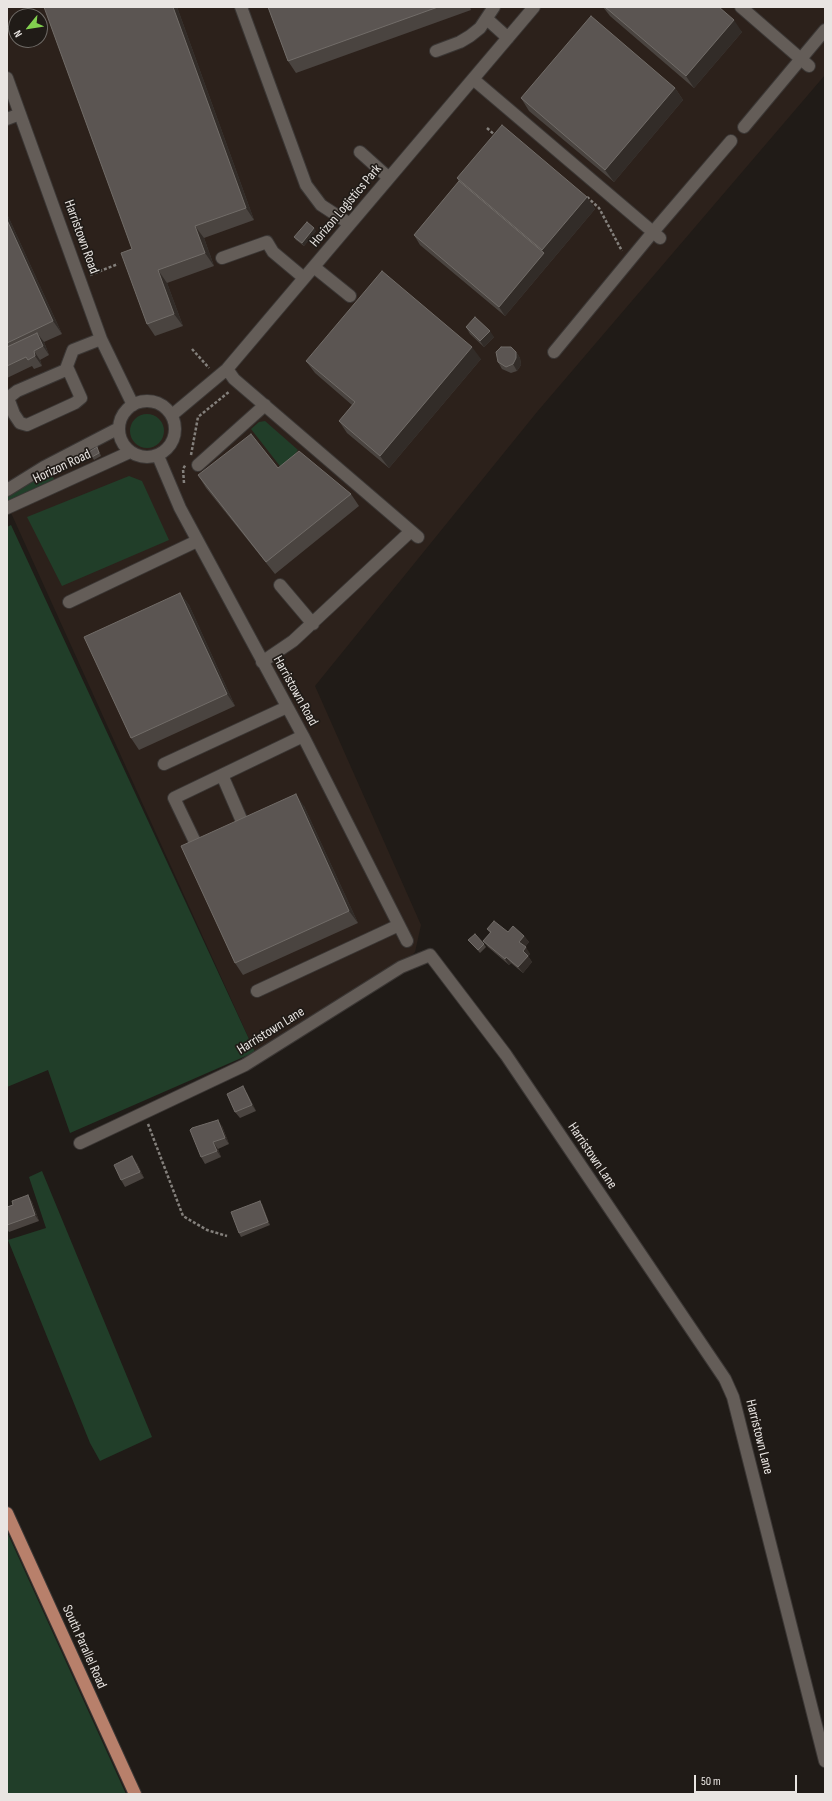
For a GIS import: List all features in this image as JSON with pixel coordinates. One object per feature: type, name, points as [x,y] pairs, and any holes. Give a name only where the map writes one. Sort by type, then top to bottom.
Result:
[{"type":"main road","name":"South Parallel Road","points":[[7,1513],[135,1794]]},
{"type":"street","points":[[241,7],[306,185],[321,206],[350,224]]},
{"type":"street","points":[[436,51],[465,39],[480,28],[494,7]]},
{"type":"street","name":"Horizon Logistics Park","points":[[172,415],[222,373],[314,267],[534,7]]},
{"type":"street","points":[[741,7],[805,63]]},
{"type":"street","points":[[487,19],[508,38]]},
{"type":"street","points":[[744,127],[805,63],[825,30]]},
{"type":"street","points":[[473,79],[656,235]]},
{"type":"street","name":"Harristown Road","points":[[8,85],[20,114],[101,339],[133,405]]},
{"type":"street","points":[[7,119],[20,114]]},
{"type":"street","points":[[554,352],[628,262],[656,235],[731,141]]},
{"type":"street","points":[[360,152],[389,178]]},
{"type":"street","points":[[222,258],[267,242],[273,252],[304,278]]},
{"type":"street","points":[[314,267],[350,296]]},
{"type":"street","points":[[68,369],[17,391],[8,398],[14,414],[20,423],[27,425],[75,403],[81,398],[67,366],[73,350],[101,339]]},
{"type":"street","points":[[222,373],[234,379],[415,534],[293,641],[262,662]]},
{"type":"street","points":[[141,401],[159,403],[172,415],[175,424],[175,434],[172,443],[166,451],[158,456],[148,458],[130,452],[120,437],[119,428],[121,419],[125,411],[133,405],[141,401]]},
{"type":"street","points":[[198,465],[265,405]]},
{"type":"street","name":"Horizon Road","points":[[7,490],[44,467],[119,428]]},
{"type":"street","name":"Horizon Road","points":[[7,508],[130,452]]},
{"type":"street","name":"Harristown Road","points":[[158,456],[180,508],[303,736],[407,941]]},
{"type":"street","points":[[69,602],[197,541]]},
{"type":"street","points":[[280,585],[313,624]]},
{"type":"street","points":[[164,764],[287,708]]},
{"type":"street","points":[[197,846],[174,798],[303,736]]},
{"type":"street","points":[[222,774],[244,826]]},
{"type":"street","points":[[257,992],[399,924]]},
{"type":"street","name":"Harristown Lane","points":[[80,1143],[245,1065],[401,967],[430,955],[506,1056],[725,1379],[733,1397],[825,1761]]},
{"type":"path","points":[[487,128],[502,140]]},
{"type":"path","points":[[585,196],[599,208],[628,262]]},
{"type":"path","points":[[80,279],[118,264]]},
{"type":"path","points":[[192,349],[222,373]]},
{"type":"path","points":[[184,489],[183,469],[191,455],[198,417],[230,391]]},
{"type":"path","points":[[144,1113],[183,1216],[206,1230],[226,1236]]},
{"type":"shaded area","points":[[7,7],[825,7],[825,75],[537,412],[315,686],[421,925],[415,952],[401,967],[255,1052],[7,504]]},
{"type":"green space","points":[[150,414],[159,419],[163,424],[163,438],[159,443],[154,447],[144,448],[140,447],[131,438],[130,428],[131,424],[140,415]]},
{"type":"green space","points":[[265,421],[298,450],[283,470],[251,429],[259,422]]},
{"type":"green space","points":[[50,471],[55,481],[7,502],[7,494]]},
{"type":"green space","points":[[129,476],[142,481],[169,540],[62,586],[27,517]]},
{"type":"green space","points":[[11,525],[255,1052],[70,1133],[48,1070],[7,1087],[7,527]]},
{"type":"green space","points":[[42,1171],[152,1437],[100,1461],[90,1443],[8,1240],[46,1228],[29,1177]]},
{"type":"green space","points":[[7,1532],[126,1794],[7,1794]]},
{"type":"building","points":[[173,7],[246,208],[195,226],[205,253],[158,270],[174,314],[147,324],[121,253],[132,249],[48,18],[48,8],[44,8]]},
{"type":"building","points":[[268,7],[438,7],[288,61]]},
{"type":"building","points":[[605,7],[719,7],[734,20],[686,76]]},
{"type":"building","points":[[591,16],[675,88],[605,170],[521,98]]},
{"type":"building","points":[[502,125],[587,197],[542,250],[457,178]]},
{"type":"building","points":[[459,181],[544,253],[499,307],[414,235]]},
{"type":"building","points":[[7,220],[53,321],[7,343]]},
{"type":"building","points":[[307,222],[314,228],[302,243],[294,237]]},
{"type":"building","points":[[382,271],[472,347],[380,456],[339,421],[355,402],[306,361]]},
{"type":"building","points":[[475,317],[490,331],[480,341],[466,327]]},
{"type":"building","points":[[37,333],[43,346],[34,351],[35,356],[28,360],[26,357],[7,366],[7,347]]},
{"type":"building","points":[[501,347],[511,347],[516,352],[516,358],[513,364],[506,367],[498,362],[496,352]]},
{"type":"building","points":[[251,434],[278,468],[299,451],[351,494],[266,562],[198,475]]},
{"type":"building","points":[[97,447],[99,453],[92,457],[89,452]]},
{"type":"building","points":[[180,593],[227,694],[131,738],[84,637]]},
{"type":"building","points":[[296,794],[349,911],[235,963],[181,846]]},
{"type":"building","points":[[494,921],[508,932],[513,926],[524,936],[519,942],[526,947],[523,951],[528,956],[518,967],[506,957],[505,959],[483,941],[491,932],[487,929]]},
{"type":"building","points":[[475,934],[484,944],[478,950],[468,940]]},
{"type":"building","points":[[243,1086],[252,1105],[235,1112],[227,1094]]},
{"type":"building","points":[[218,1120],[225,1138],[213,1142],[217,1151],[201,1157],[190,1130],[192,1128]]},
{"type":"building","points":[[132,1156],[140,1172],[121,1180],[114,1165]]},
{"type":"building","points":[[28,1195],[35,1215],[7,1225],[7,1207],[13,1205],[12,1201]]},
{"type":"building","points":[[260,1201],[268,1222],[239,1233],[231,1212]]}]
